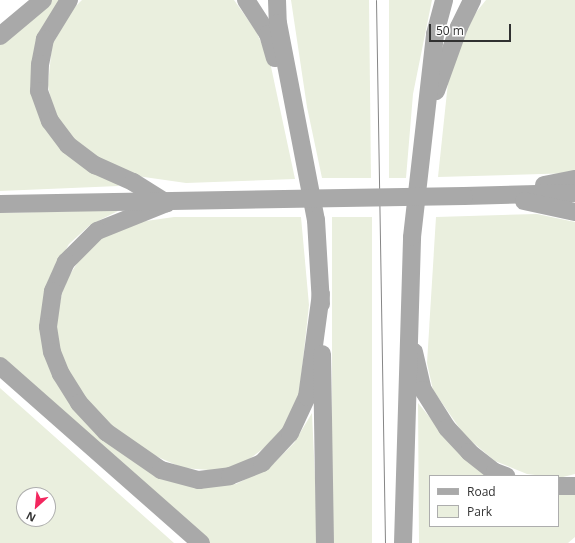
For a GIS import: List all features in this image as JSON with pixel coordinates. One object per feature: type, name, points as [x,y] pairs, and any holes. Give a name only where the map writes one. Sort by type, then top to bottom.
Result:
[{"type":"main road","points":[[0,36],[42,0]]},
{"type":"main road","points":[[69,0],[45,39],[40,64],[39,91],[50,121],[68,145],[95,164],[133,182],[167,203]]},
{"type":"main road","points":[[246,0],[268,34],[302,147]]},
{"type":"main road","points":[[277,0],[278,23],[316,220],[321,294],[325,543]]},
{"type":"main road","points":[[403,543],[408,326],[412,237],[435,34],[444,0]]},
{"type":"main road","points":[[425,122],[458,26],[472,0]]},
{"type":"main road","points":[[488,194],[575,179]]},
{"type":"main road","points":[[0,204],[167,203],[229,200],[575,193]]},
{"type":"main road","points":[[488,194],[575,212]]},
{"type":"main road","points":[[167,203],[98,231],[66,262],[53,291],[48,327],[52,352],[58,368],[79,403],[106,432],[161,470],[199,480],[230,476],[262,463],[290,433],[307,397],[321,294]]},
{"type":"main road","points":[[408,326],[423,390],[447,428],[469,452],[495,472],[503,475]]},
{"type":"main road","points":[[0,366],[201,543]]},
{"type":"main road","points":[[559,486],[575,486]]},
{"type":"green space","points":[[52,0],[60,0],[38,106],[119,186],[0,191],[0,45]]},
{"type":"green space","points":[[82,0],[234,0],[256,31],[270,62],[295,179],[186,183],[137,176],[102,162],[74,142],[54,116],[48,85],[52,45],[72,10]]},
{"type":"green space","points":[[291,0],[369,0],[371,178],[322,178],[307,107]]},
{"type":"green space","points":[[389,0],[432,0],[413,94],[406,178],[389,178]]},
{"type":"green space","points":[[486,0],[575,0],[575,173],[438,177],[449,73],[474,15]]},
{"type":"green space","points":[[120,210],[90,225],[69,244],[51,276],[42,312],[83,416],[196,486],[236,484],[270,467],[294,443],[312,413],[318,543],[210,543],[0,357],[0,213]]},
{"type":"green space","points":[[537,214],[575,222],[575,474],[559,478],[559,475],[527,474],[495,461],[465,436],[433,390],[427,363],[436,217]]},
{"type":"green space","points":[[174,217],[301,217],[309,305],[299,396],[281,435],[248,460],[223,471],[183,468],[142,450],[103,419],[77,390],[59,351],[56,320],[64,284],[83,254],[102,238],[139,222]]},
{"type":"green space","points":[[332,217],[372,217],[372,543],[332,543]]},
{"type":"green space","points":[[0,388],[174,543],[0,543]]},
{"type":"green space","points":[[418,403],[436,425],[491,475],[429,475],[429,527],[559,527],[559,493],[575,492],[575,537],[568,543],[419,543]]},
{"type":"tram line","points":[[376,0],[385,543]]}]
